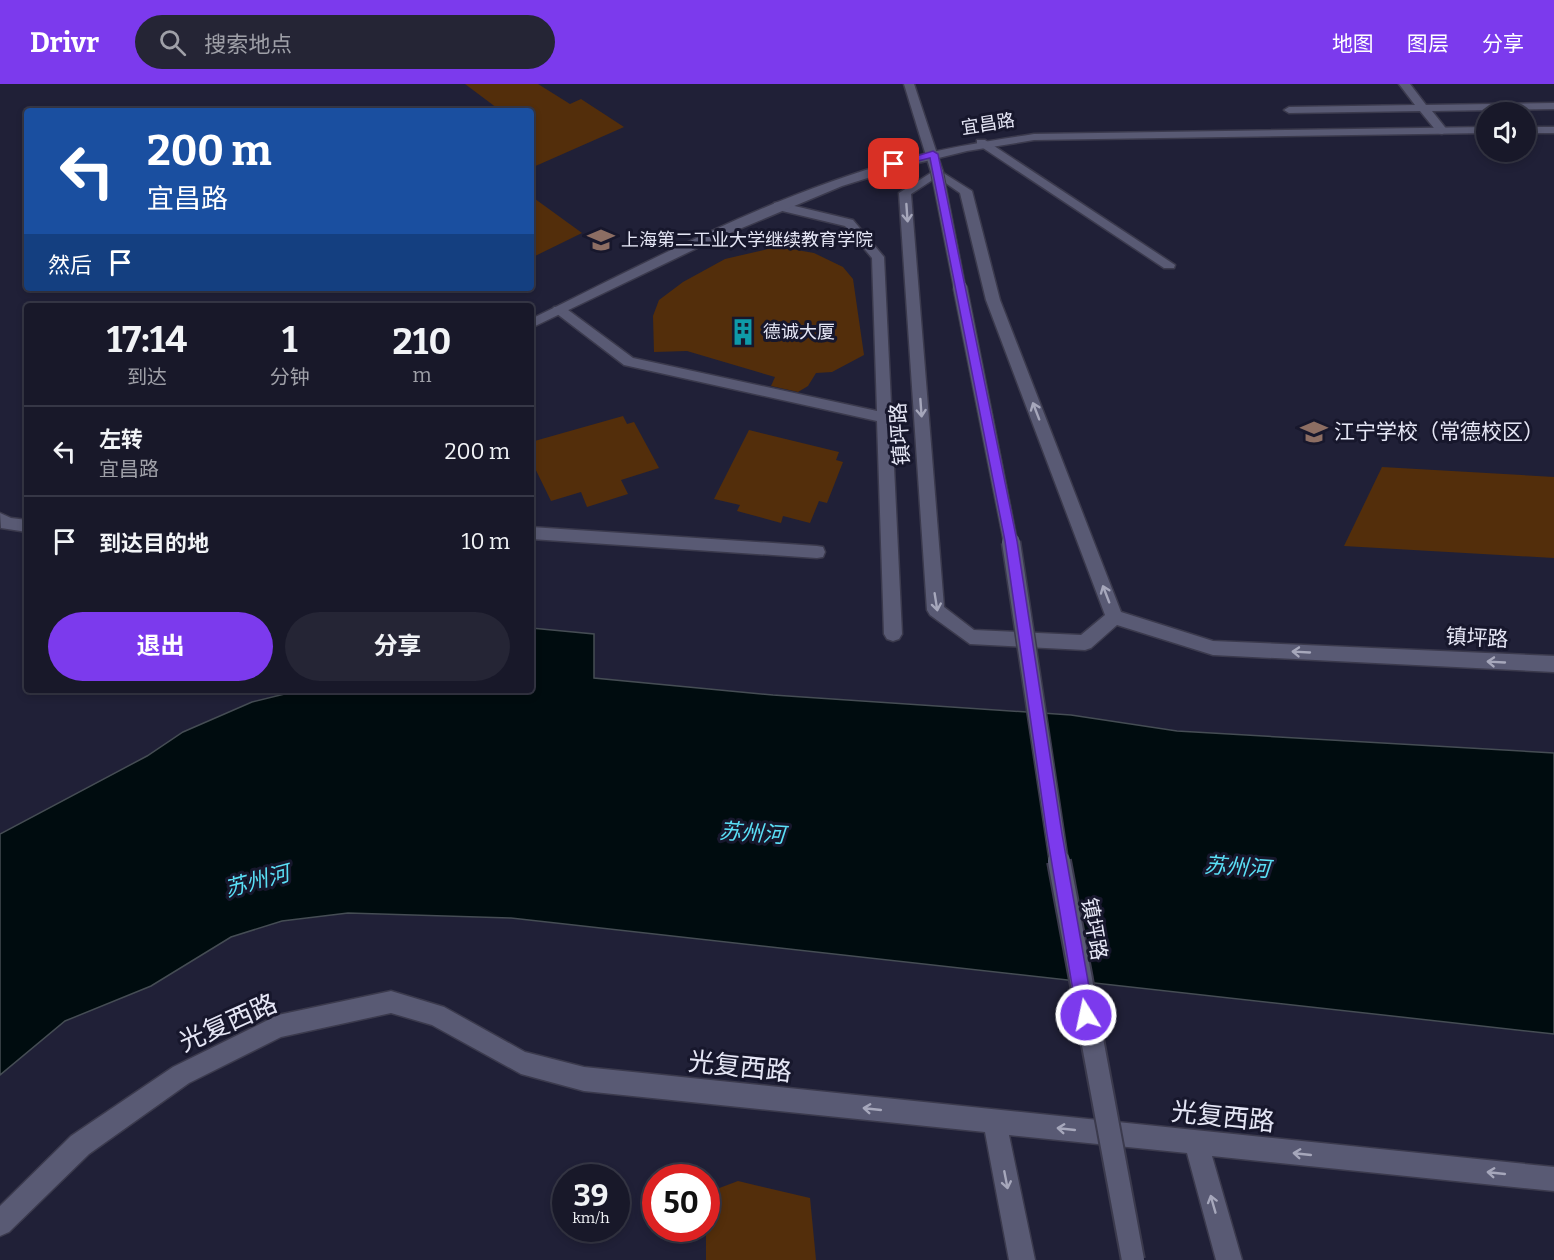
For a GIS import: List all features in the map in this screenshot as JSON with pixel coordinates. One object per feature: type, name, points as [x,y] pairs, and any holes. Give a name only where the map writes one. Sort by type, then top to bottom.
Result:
[{"type":"street","points":[[909,84],[935,163],[966,190],[993,300],[1114,616]]},
{"type":"street","points":[[1404,84],[1442,131]]},
{"type":"street","points":[[1289,110],[1554,106]]},
{"type":"street","name":"宜昌路","points":[[534,323],[778,206],[875,169],[935,163],[981,142],[1034,137],[1476,130]]},
{"type":"street","points":[[1536,130],[1554,130]]},
{"type":"street","points":[[981,142],[1169,265]]},
{"type":"street","name":"镇坪路","points":[[935,163],[905,193],[936,610],[970,637],[1085,643],[1114,616],[1213,648],[1554,664]]},
{"type":"street","name":"镇坪路","points":[[935,163],[1011,541],[1054,834],[1090,1038],[1133,1260]]},
{"type":"street","points":[[778,206],[849,223],[878,257],[893,634]]},
{"type":"street","points":[[560,310],[629,362],[885,418]]},
{"type":"street","points":[[0,519],[7,524],[24,526]]},
{"type":"street","points":[[534,533],[817,552]]},
{"type":"street","name":"光复西路","points":[[0,1223],[80,1145],[181,1075],[278,1026],[391,1002],[436,1015],[521,1062],[584,1079],[1554,1179]]},
{"type":"street","points":[[995,1122],[1022,1260]]},
{"type":"street","points":[[1196,1143],[1229,1260]]},
{"type":"water","name":"苏州河","points":[[534,628],[594,634],[594,678],[773,695],[1071,715],[1177,731],[1554,753],[1554,1034],[511,918],[348,913],[282,921],[231,937],[151,986],[65,1021],[0,1075],[0,834],[147,756],[183,732],[252,702],[289,693],[534,693]]},
{"type":"building","points":[[465,84],[538,84],[570,104],[581,99],[624,127],[534,167],[534,108],[497,108]]},
{"type":"building","points":[[534,198],[582,233],[534,257]]},
{"type":"building","points":[[768,249],[791,249],[814,253],[843,267],[853,279],[864,355],[832,372],[816,373],[808,386],[798,392],[771,386],[775,377],[687,351],[654,352],[653,316],[659,300],[683,282],[725,259]]},
{"type":"building","points":[[623,416],[627,424],[634,422],[659,468],[621,480],[628,494],[587,507],[581,492],[551,501],[534,466],[534,441]]},
{"type":"building","points":[[749,430],[839,452],[836,460],[843,462],[827,503],[819,501],[810,523],[783,516],[781,523],[737,511],[740,505],[714,499]]},
{"type":"building","points":[[1382,467],[1554,477],[1554,558],[1344,546]]},
{"type":"building","points":[[738,1181],[810,1198],[816,1260],[706,1260],[706,1242],[720,1242],[720,1188]]},
{"type":"place","name":"上海第二工业大学继续教育学院","points":[[601,240]]},
{"type":"place","name":"德诚大厦","points":[[743,332]]},
{"type":"place","name":"江宁学校（常德校区）","points":[[1314,432]]},
{"type":"route","points":[[894,164],[933,154],[1011,541],[1054,834],[1086,1015]]}]
